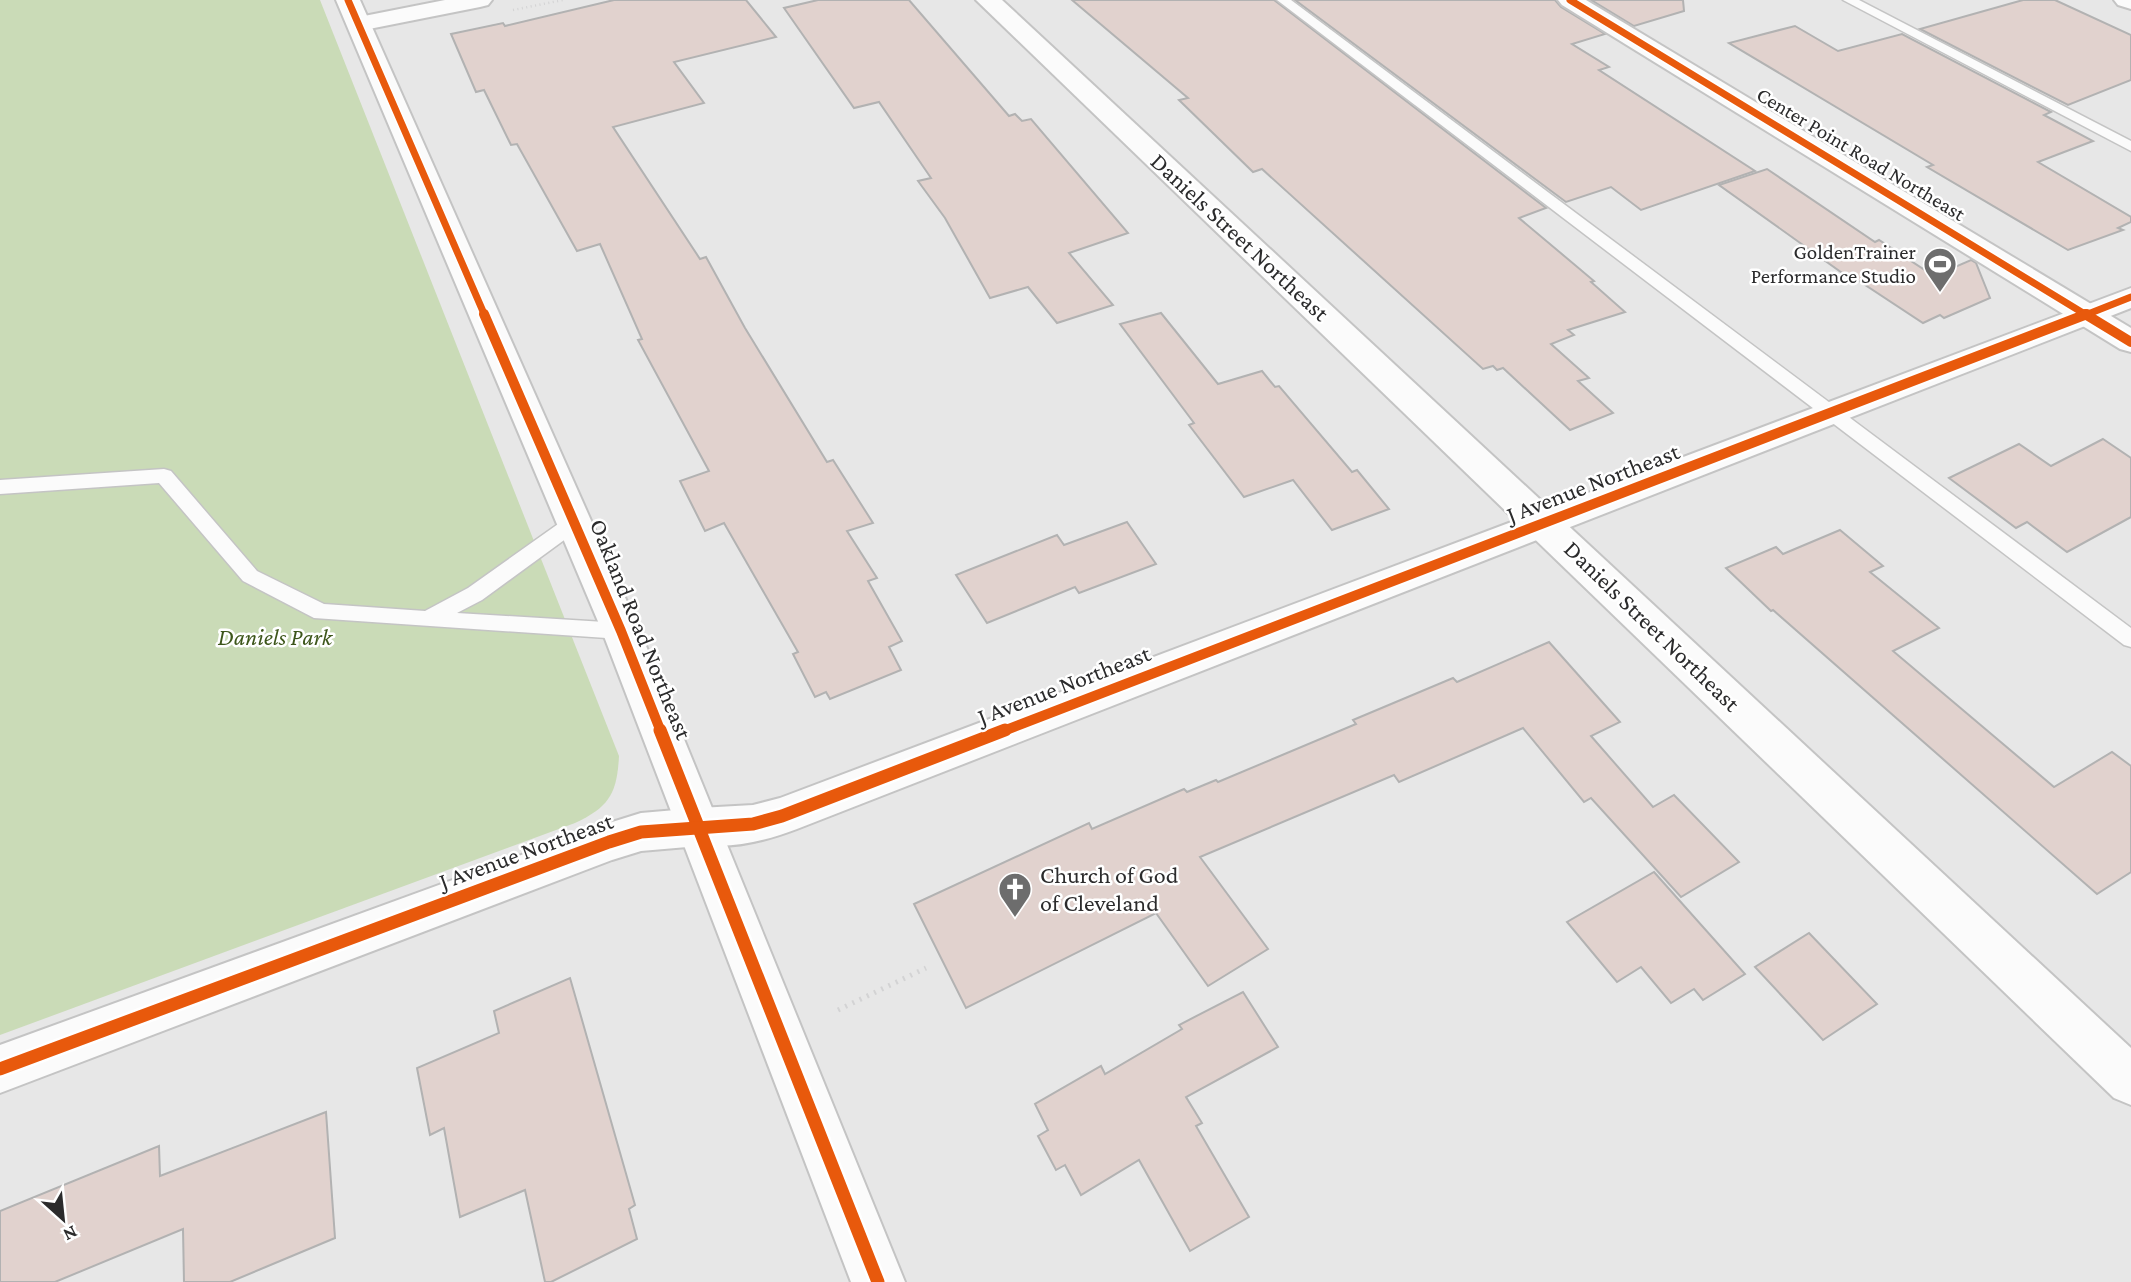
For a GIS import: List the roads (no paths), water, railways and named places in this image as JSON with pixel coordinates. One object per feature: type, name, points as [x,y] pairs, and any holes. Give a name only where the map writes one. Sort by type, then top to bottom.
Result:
[{"type":"street","points":[[353,12],[480,0]]},
{"type":"street","name":"Daniels Street Northeast","points":[[988,0],[2131,1081]]},
{"type":"street","name":"Center Point Road Northeast","points":[[1570,0],[2131,342]]},
{"type":"street","name":"Oakland Road Northeast","points":[[353,12],[621,631],[878,1282]]},
{"type":"street","name":"J Avenue Northeast","points":[[0,1069],[609,842],[641,832],[753,824],[782,816],[2131,297]]},
{"type":"lane","points":[[1283,0],[2131,639]]},
{"type":"lane","points":[[1849,0],[2131,147]]},
{"type":"lane","points":[[0,487],[164,476],[250,576],[321,612],[621,631]]},
{"type":"lane","points":[[427,619],[475,594],[575,522]]},
{"type":"place","name":"GoldenTrainer Performance Studio","points":[[1940,294]]},
{"type":"place","name":"Church of God of Cleveland","points":[[1015,919]]},
{"type":"park label","name":"Daniels Park","points":[[275,637]]}]
